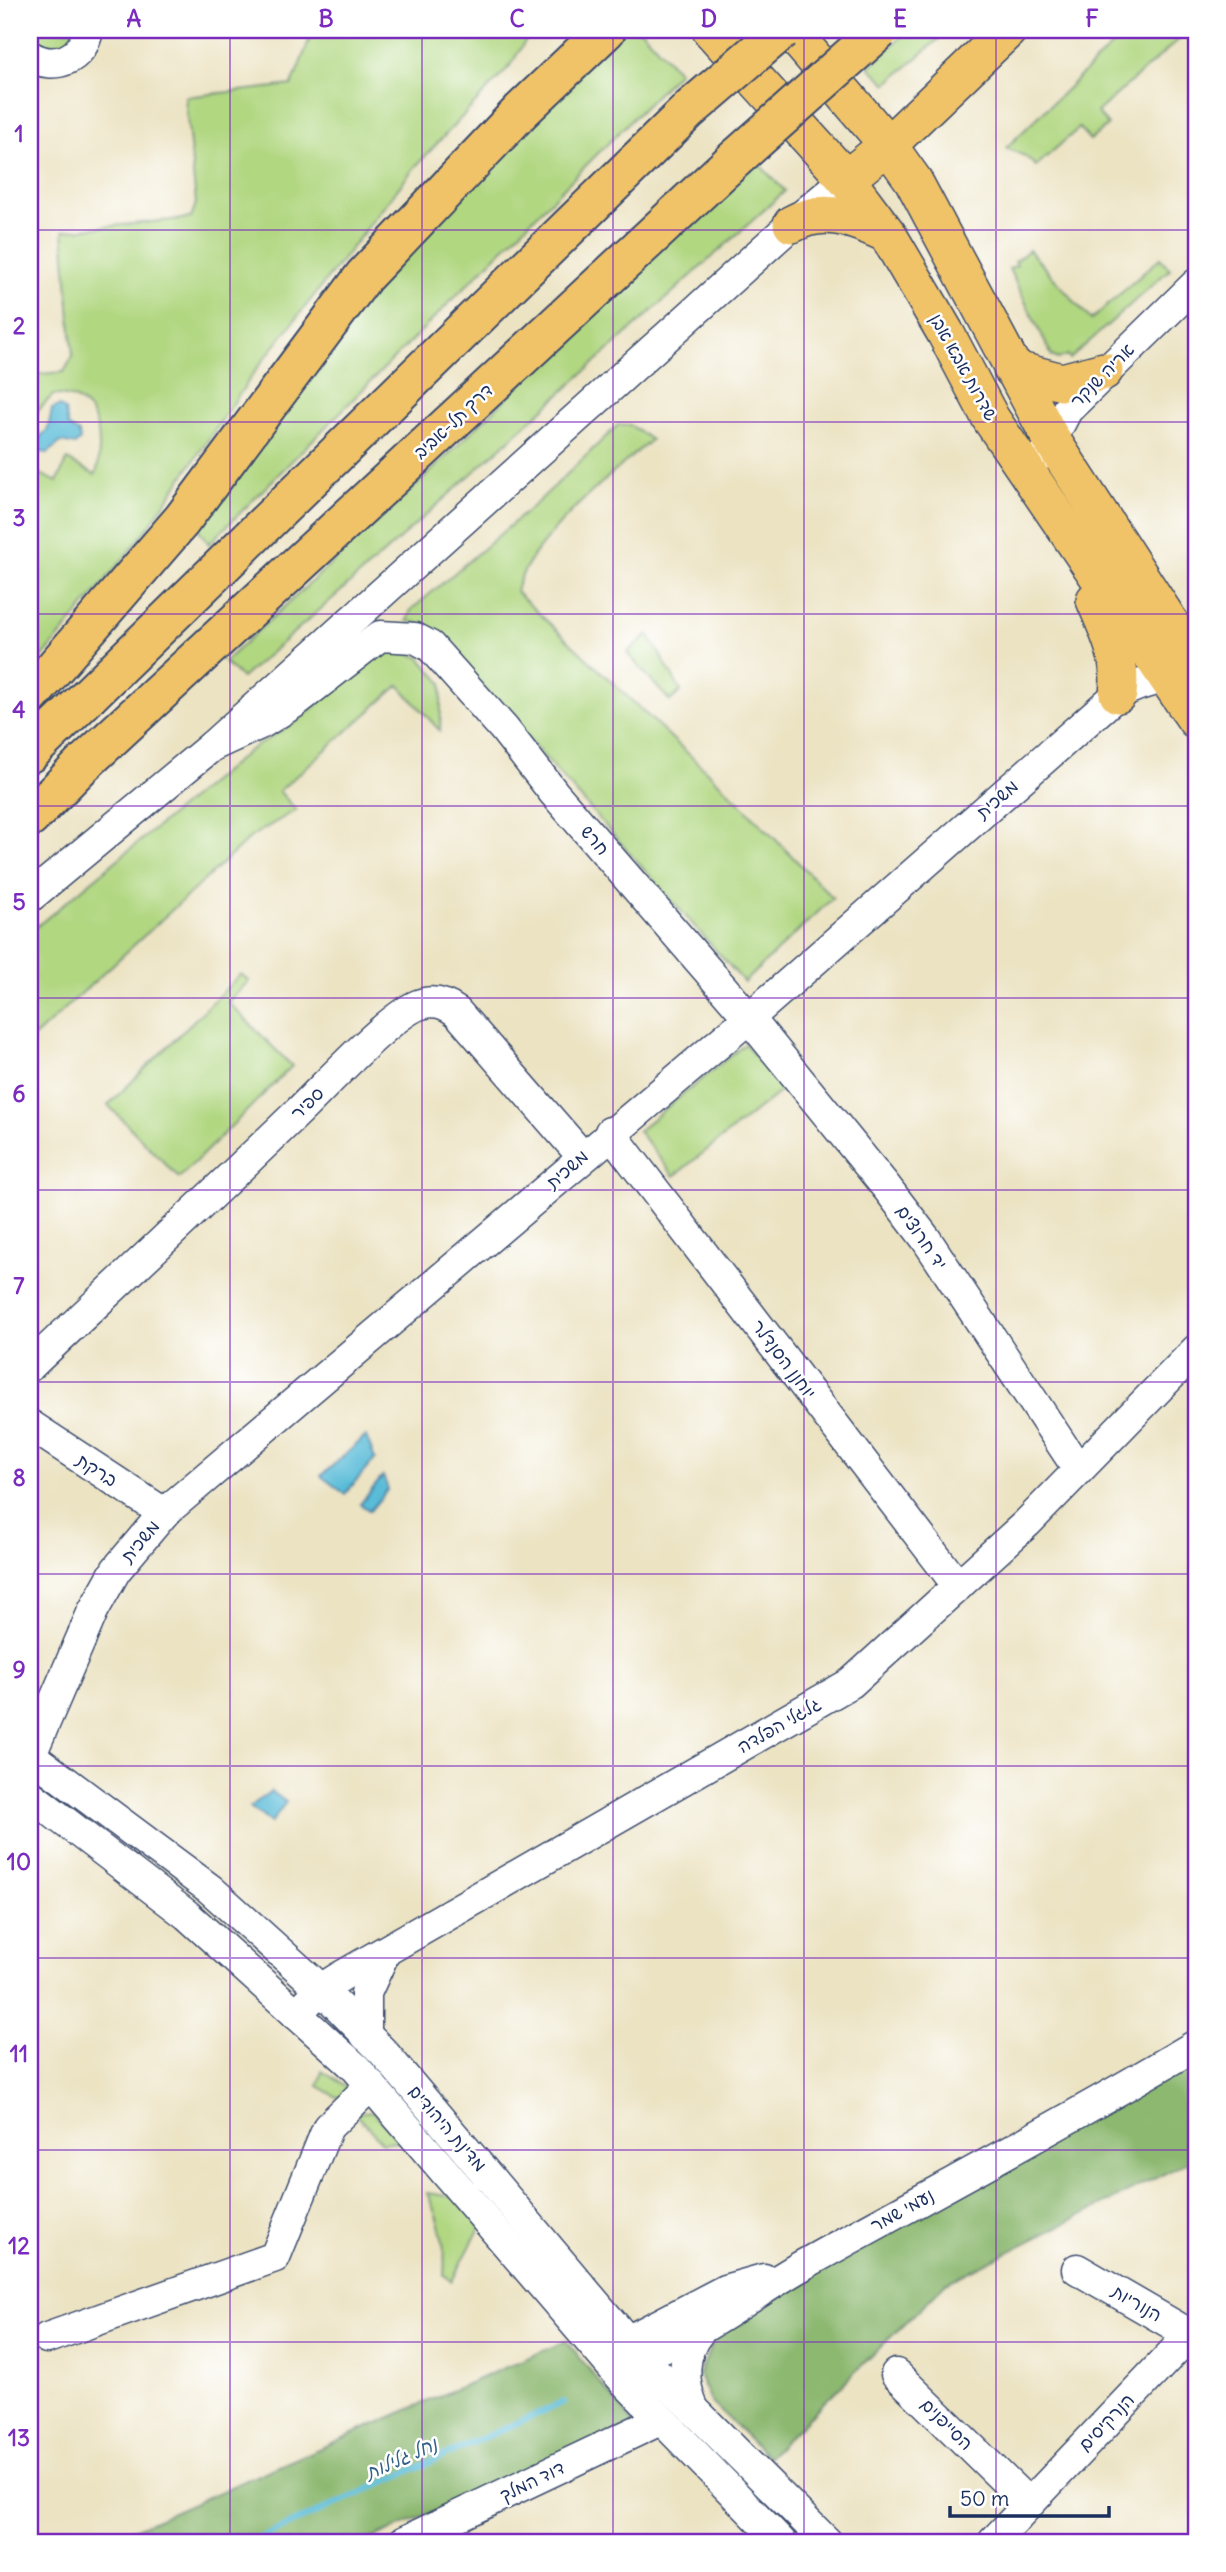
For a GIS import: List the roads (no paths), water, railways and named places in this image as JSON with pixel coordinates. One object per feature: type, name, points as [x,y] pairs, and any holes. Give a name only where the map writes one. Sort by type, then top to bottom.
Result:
[{"type":"highway","points":[[521,111],[550,64],[562,30]]},
{"type":"highway","points":[[30,696],[107,611],[182,520],[364,275],[521,111],[606,30]]},
{"type":"highway","points":[[30,753],[690,109],[782,30]]},
{"type":"highway","name":"דרך תל-אביב","points":[[30,818],[80,766],[735,159],[880,30]]},
{"type":"main road","name":"שדרות אבא אבן","points":[[710,30],[846,180],[888,235],[945,332],[991,419],[1037,484],[1067,534],[1186,674]]},
{"type":"main road","name":"שדרות אבא אבן","points":[[790,30],[888,145],[922,196],[1012,369],[1186,674],[1196,720]]},
{"type":"main road","points":[[846,180],[888,145],[1008,30]]},
{"type":"main road","points":[[922,196],[920,145],[936,99]]},
{"type":"main road","points":[[792,224],[812,215],[825,214],[849,218],[888,235]]},
{"type":"main road","points":[[1012,369],[1062,382],[1104,371]]},
{"type":"main road","points":[[1067,534],[1115,648],[1120,671],[1118,694]]},
{"type":"street","points":[[30,72],[61,62],[80,50],[88,30]]},
{"type":"street","points":[[30,56],[44,63],[61,62]]},
{"type":"street","points":[[30,897],[212,746],[792,224],[846,180]]},
{"type":"street","name":"אריה שנקר","points":[[1037,484],[1037,474],[1051,439],[1067,410],[1196,284]]},
{"type":"street","name":"חרש","points":[[212,746],[262,723],[294,703],[380,636],[415,638],[430,646],[505,729],[554,793],[748,1018]]},
{"type":"street","name":"משכית","points":[[30,1756],[93,1611],[116,1570],[164,1513],[610,1132],[748,1018],[1118,694],[1142,682],[1186,674]]},
{"type":"street","name":"ספיר","points":[[30,1366],[198,1210],[354,1057],[407,1010],[419,1005],[431,1002],[447,1004],[457,1012],[582,1156]]},
{"type":"street","name":"יד חרוצים","points":[[748,1018],[926,1239],[1078,1469]]},
{"type":"street","name":"יוחנן הסנדלר","points":[[610,1132],[958,1586]]},
{"type":"street","name":"גלגלי הפלדה","points":[[296,2014],[320,1990],[851,1683],[1027,1523],[1196,1350]]},
{"type":"street","name":"ברקת","points":[[30,1425],[164,1513]]},
{"type":"street","name":"מדינת היהודים","points":[[30,1756],[210,1889],[366,2036],[516,2206],[607,2318],[618,2353],[660,2420],[781,2542]]},
{"type":"street","name":"מדינת היהודים","points":[[30,1795],[187,1915],[296,2014],[371,2085],[618,2353],[694,2410],[827,2542]]},
{"type":"street","points":[[366,2036],[366,1993],[385,1952]]},
{"type":"street","name":"נעמי שמר","points":[[618,2353],[701,2331],[792,2272],[1012,2148],[1196,2032]]},
{"type":"street","name":"נעמי שמר","points":[[1012,2148],[1072,2119],[1196,2045]]},
{"type":"street","points":[[47,2338],[275,2257],[328,2127],[371,2085]]},
{"type":"street","name":"הנוריות","points":[[1077,2269],[1196,2340]]},
{"type":"street","name":"נעמי שמר","points":[[618,2353],[661,2322],[725,2290],[792,2272]]},
{"type":"street","points":[[607,2318],[636,2324],[661,2322]]},
{"type":"street","points":[[694,2410],[685,2370],[688,2350],[701,2331]]},
{"type":"street","name":"הנרקיסים","points":[[993,2542],[1178,2347],[1196,2340]]},
{"type":"street","name":"הסייפנים","points":[[896,2374],[1028,2504]]},
{"type":"street","name":"דוד המלך","points":[[403,2542],[660,2420]]},
{"type":"water","points":[[59,406],[65,410],[68,426],[79,433],[80,440],[75,445],[61,442],[48,453],[41,452],[36,441],[48,429],[52,409]]},
{"type":"water","points":[[366,1436],[375,1459],[345,1494],[321,1476]]},
{"type":"water","points":[[383,1476],[388,1489],[370,1511],[360,1504]]},
{"type":"water","points":[[271,1791],[286,1802],[271,1823],[250,1807]]},
{"type":"waterway","name":"נחל גלילות","points":[[251,2542],[564,2402]]}]
